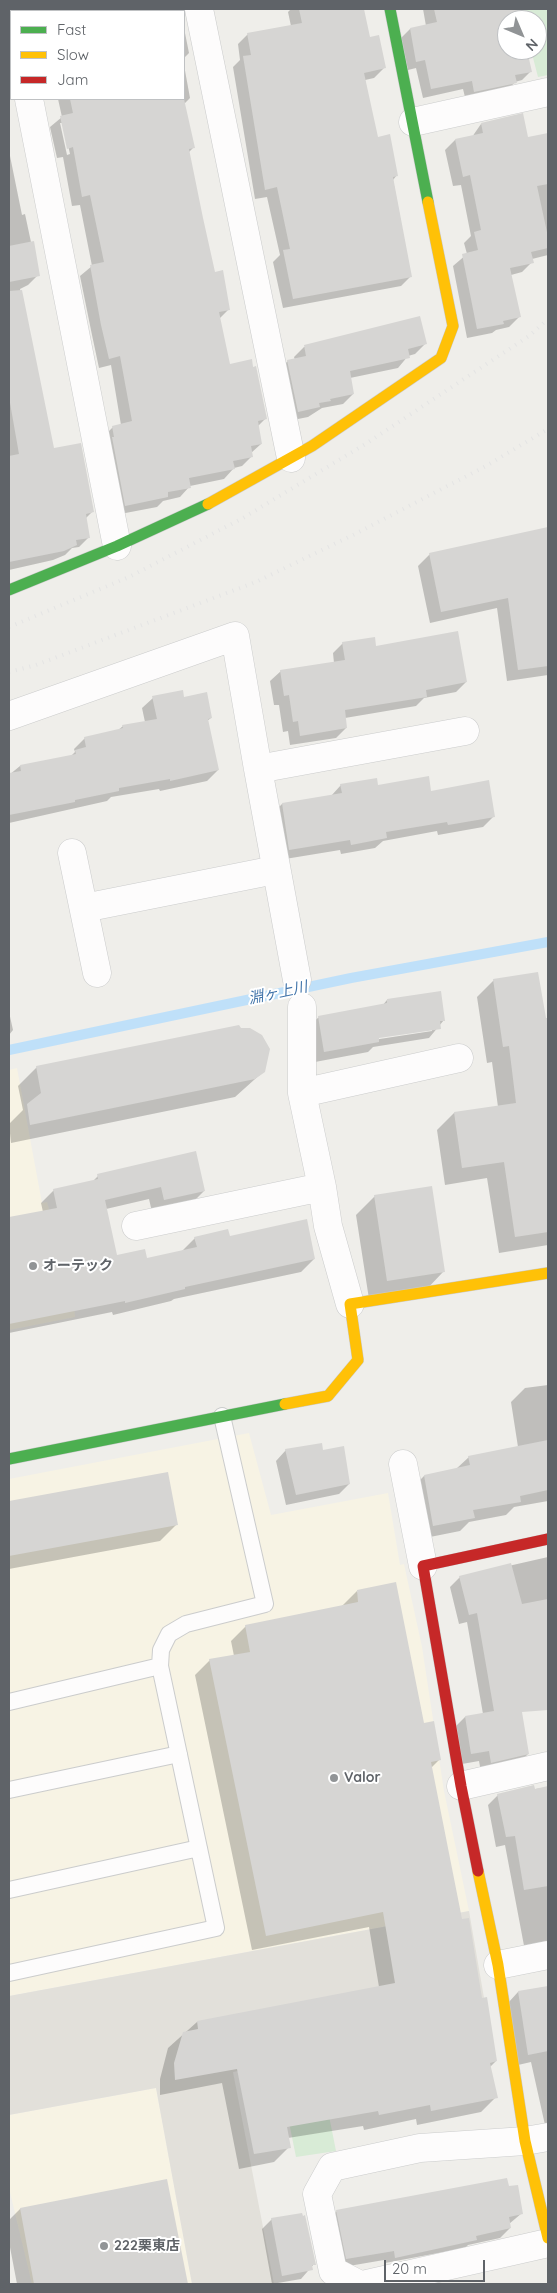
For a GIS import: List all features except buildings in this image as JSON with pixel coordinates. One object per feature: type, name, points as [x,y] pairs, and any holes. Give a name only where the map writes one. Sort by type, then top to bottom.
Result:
[{"type":"street","points":[[199,9],[291,458]]},
{"type":"street","points":[[9,590],[116,546],[204,506],[312,446],[441,358],[453,326],[390,9]]},
{"type":"street","points":[[413,122],[548,92]]},
{"type":"street","points":[[29,100],[116,546]]},
{"type":"street","points":[[9,716],[235,636],[275,870],[297,980]]},
{"type":"street","points":[[258,770],[465,731]]},
{"type":"street","points":[[72,853],[97,973]]},
{"type":"street","points":[[84,908],[275,870]]},
{"type":"street","points":[[9,1459],[328,1396],[358,1360],[350,1304],[328,1226],[322,1187],[302,1093],[302,1007]]},
{"type":"street","points":[[302,1093],[459,1058]]},
{"type":"street","points":[[136,1226],[322,1187]]},
{"type":"street","points":[[350,1304],[548,1273]]},
{"type":"street","points":[[403,1464],[423,1566],[461,1786],[536,2139],[548,2238]]},
{"type":"street","points":[[423,1566],[548,1539]]},
{"type":"street","points":[[461,1786],[548,1766]]},
{"type":"street","points":[[498,1965],[548,1955]]},
{"type":"street","points":[[358,2284],[333,2271],[317,2194],[332,2167],[420,2148],[536,2139]]},
{"type":"street","points":[[367,2284],[548,2243]]},
{"type":"lane","points":[[9,1973],[216,1928],[160,1666],[161,1650],[169,1634],[186,1624],[265,1604],[222,1416]]},
{"type":"lane","points":[[9,1702],[160,1666]]},
{"type":"lane","points":[[9,1790],[179,1754]]},
{"type":"lane","points":[[9,1890],[199,1848]]},
{"type":"shaded area","points":[[17,1068],[42,1203],[47,1202],[73,1295],[75,1317],[9,1330],[9,1070]]},
{"type":"shaded area","points":[[249,1433],[271,1515],[388,1493],[400,1565],[404,1564],[422,1647],[444,1791],[469,1911],[9,1996],[9,1479]]},
{"type":"shaded area","points":[[469,1911],[488,2021],[233,2072],[274,2284],[192,2284],[156,2088],[9,2115],[9,1996]]},
{"type":"shaded area","points":[[156,2088],[192,2284],[32,2284],[9,2188],[9,2115]]},
{"type":"green space","points":[[548,9],[548,75],[538,77],[534,60],[547,60],[547,10],[521,10]]},
{"type":"green space","points":[[317,2055],[336,2151],[296,2157],[277,2063]]},
{"type":"waterway","name":"淵ヶ上川","points":[[9,1050],[351,978],[548,942]]},
{"type":"railway","points":[[9,627],[129,577],[243,518],[367,443],[529,336],[548,319]]},
{"type":"railway","points":[[9,672],[36,665],[256,582],[357,533],[486,466],[548,429]]},
{"type":"traffic: fast","points":[[390,9],[428,202]]},
{"type":"traffic: fast","points":[[9,590],[117,546],[208,504]]},
{"type":"traffic: fast","points":[[9,1459],[285,1404]]},
{"type":"traffic: slow","points":[[208,504],[312,446],[441,358],[453,326],[428,202]]},
{"type":"traffic: slow","points":[[285,1404],[328,1396],[358,1360],[350,1304],[548,1273]]},
{"type":"traffic: slow","points":[[478,1871],[498,1965],[525,2141],[548,2238]]},
{"type":"traffic: jam","points":[[478,1871],[461,1786],[423,1566],[548,1539]]},
{"type":"place","name":"オーテック","points":[[33,1266]]},
{"type":"place","name":"Valor","points":[[334,1778]]},
{"type":"place","name":"222栗東店","points":[[104,2246]]}]
